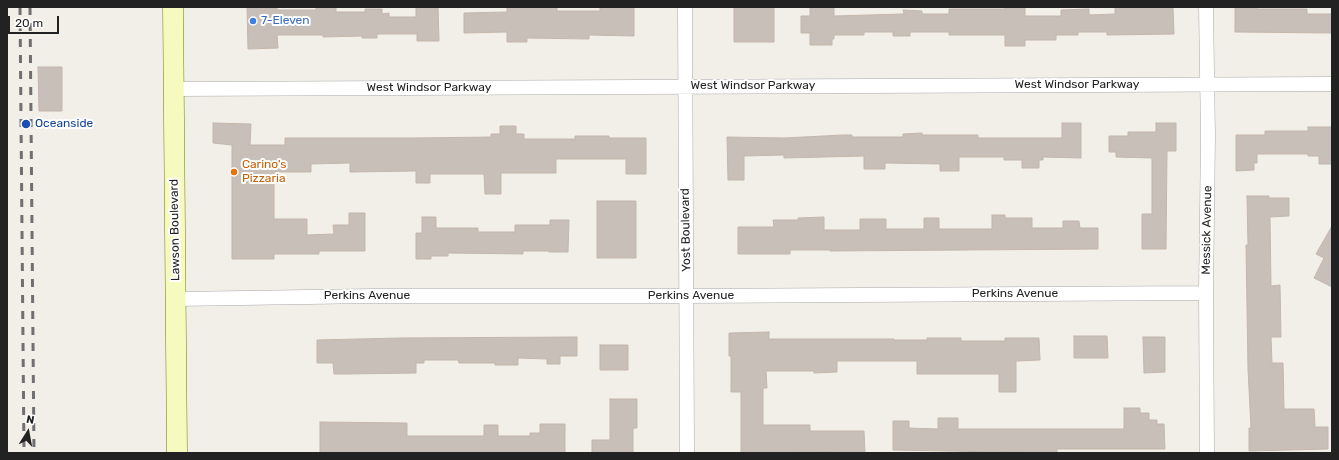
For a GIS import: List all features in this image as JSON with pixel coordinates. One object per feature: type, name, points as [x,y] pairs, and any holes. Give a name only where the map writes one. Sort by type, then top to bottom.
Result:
[{"type":"main road","name":"Lawson Boulevard","points":[[173,7],[177,453]]},
{"type":"street","name":"Yost Boulevard","points":[[685,7],[688,453]]},
{"type":"street","name":"Messick Avenue","points":[[1206,7],[1208,136],[1206,293],[1207,453]]},
{"type":"street","name":"West Windsor Parkway","points":[[174,89],[1332,84]]},
{"type":"street","name":"Perkins Avenue","points":[[176,299],[373,296],[1206,293]]},
{"type":"building","points":[[247,7],[277,7],[277,10],[316,10],[316,7],[336,7],[336,12],[365,12],[365,9],[382,9],[382,14],[389,13],[389,17],[416,17],[416,7],[438,7],[439,41],[417,41],[417,34],[377,34],[377,38],[362,38],[362,36],[323,37],[323,35],[277,35],[278,48],[248,49]]},
{"type":"building","points":[[507,7],[557,7],[557,11],[600,11],[600,7],[634,7],[634,36],[589,35],[589,39],[527,38],[527,42],[507,42],[507,32],[464,33],[464,13],[507,12]]},
{"type":"building","points":[[734,7],[774,7],[774,42],[734,42]]},
{"type":"building","points":[[810,7],[834,7],[834,16],[904,14],[903,10],[922,11],[922,14],[949,14],[949,9],[1005,9],[1005,7],[1025,7],[1025,16],[1061,16],[1061,10],[1089,9],[1089,15],[1115,14],[1115,7],[1173,7],[1174,34],[1107,35],[1107,32],[1078,32],[1078,35],[1056,35],[1056,40],[1025,40],[1025,46],[1005,46],[1005,35],[949,35],[949,32],[910,32],[910,36],[893,36],[893,32],[864,32],[864,35],[834,35],[832,45],[810,45],[810,33],[801,33],[801,16],[810,16]]},
{"type":"building","points":[[1235,7],[1257,7],[1257,9],[1307,9],[1307,14],[1332,14],[1332,33],[1235,32]]},
{"type":"building","points":[[38,67],[62,67],[62,111],[39,111]]},
{"type":"building","points":[[213,123],[251,124],[250,145],[285,145],[285,138],[491,137],[491,134],[500,134],[500,126],[516,126],[516,134],[524,134],[524,139],[575,139],[575,136],[646,138],[646,174],[626,174],[626,159],[556,159],[556,173],[501,173],[501,194],[485,194],[484,174],[430,174],[430,183],[416,183],[416,171],[350,172],[350,163],[311,164],[311,172],[274,172],[274,219],[307,219],[307,235],[334,234],[333,225],[349,225],[349,213],[365,213],[365,251],[319,251],[319,254],[274,254],[274,259],[232,259],[232,145],[213,143]]},
{"type":"building","points":[[1062,123],[1081,123],[1081,158],[1043,157],[1043,160],[1039,160],[1039,168],[1022,168],[1022,160],[1004,160],[1004,157],[959,157],[959,171],[940,171],[940,164],[885,163],[885,169],[864,169],[864,156],[784,158],[784,155],[744,156],[744,180],[728,180],[727,137],[784,138],[852,135],[852,137],[903,137],[903,134],[922,133],[922,135],[978,135],[978,138],[1062,138]]},
{"type":"building","points":[[1156,123],[1176,123],[1176,151],[1167,151],[1166,249],[1142,249],[1142,214],[1152,214],[1152,158],[1116,157],[1116,152],[1109,152],[1109,136],[1128,136],[1128,132],[1156,132]]},
{"type":"building","points":[[1308,127],[1332,127],[1332,164],[1319,164],[1319,156],[1308,156],[1308,154],[1257,154],[1257,163],[1254,163],[1254,170],[1236,171],[1236,135],[1265,135],[1265,131],[1308,131]]},
{"type":"building","points":[[1247,196],[1289,198],[1289,216],[1270,217],[1271,286],[1280,285],[1281,337],[1271,337],[1272,363],[1283,363],[1284,409],[1314,409],[1315,427],[1328,427],[1328,449],[1249,451],[1249,428],[1251,428],[1248,369],[1246,245],[1248,245]]},
{"type":"building","points":[[597,201],[636,201],[636,258],[597,258]]},
{"type":"building","points":[[992,215],[1005,215],[1005,218],[1032,218],[1032,228],[1063,228],[1063,221],[1079,221],[1080,228],[1098,228],[1098,249],[790,250],[790,254],[738,254],[738,227],[774,227],[773,220],[798,220],[798,218],[824,217],[824,230],[860,230],[860,219],[886,219],[886,229],[924,229],[924,218],[939,218],[939,229],[992,229]]},
{"type":"building","points":[[422,217],[436,217],[436,228],[478,228],[478,232],[515,232],[515,225],[550,225],[550,220],[569,220],[568,252],[523,251],[523,254],[448,253],[448,256],[431,256],[431,259],[416,259],[416,233],[422,233]]},
{"type":"building","points":[[1332,226],[1332,287],[1314,278],[1324,258],[1316,254]]},
{"type":"building","points":[[769,332],[769,339],[927,340],[927,338],[961,338],[961,341],[1005,341],[1005,338],[1039,338],[1040,360],[1016,361],[1016,392],[999,392],[999,374],[917,374],[917,361],[837,361],[837,372],[814,373],[814,371],[766,371],[767,388],[763,388],[763,425],[810,425],[810,431],[864,431],[865,453],[741,453],[741,392],[731,392],[731,356],[729,356],[729,333]]},
{"type":"building","points":[[1074,336],[1107,336],[1108,358],[1074,358]]},
{"type":"building","points":[[577,337],[577,356],[560,356],[560,364],[547,364],[547,359],[518,358],[518,365],[495,365],[495,363],[459,363],[458,360],[424,360],[424,363],[416,363],[416,373],[334,374],[333,363],[317,363],[317,340]]},
{"type":"building","points":[[1143,337],[1165,337],[1165,372],[1144,373]]},
{"type":"building","points":[[600,345],[628,345],[628,370],[600,370]]},
{"type":"building","points":[[610,399],[637,399],[637,428],[633,428],[633,453],[592,453],[592,440],[610,440]]},
{"type":"building","points":[[1124,408],[1140,408],[1140,413],[1149,413],[1149,420],[1157,420],[1157,424],[1164,424],[1165,449],[1057,449],[1057,453],[893,450],[893,421],[909,421],[909,428],[938,429],[938,418],[958,418],[958,429],[1124,429]]},
{"type":"building","points":[[320,422],[407,423],[407,436],[484,436],[484,425],[498,425],[498,436],[530,436],[530,433],[540,433],[540,424],[565,424],[565,453],[320,453]]},
{"type":"railway","points":[[20,7],[24,453]]},
{"type":"railway","points":[[30,7],[34,453]]},
{"type":"place","name":"7-Eleven","points":[[253,21]]},
{"type":"place","name":"Oceanside","points":[[26,124]]},
{"type":"place","name":"Carino's Pizzaria","points":[[234,172]]}]
